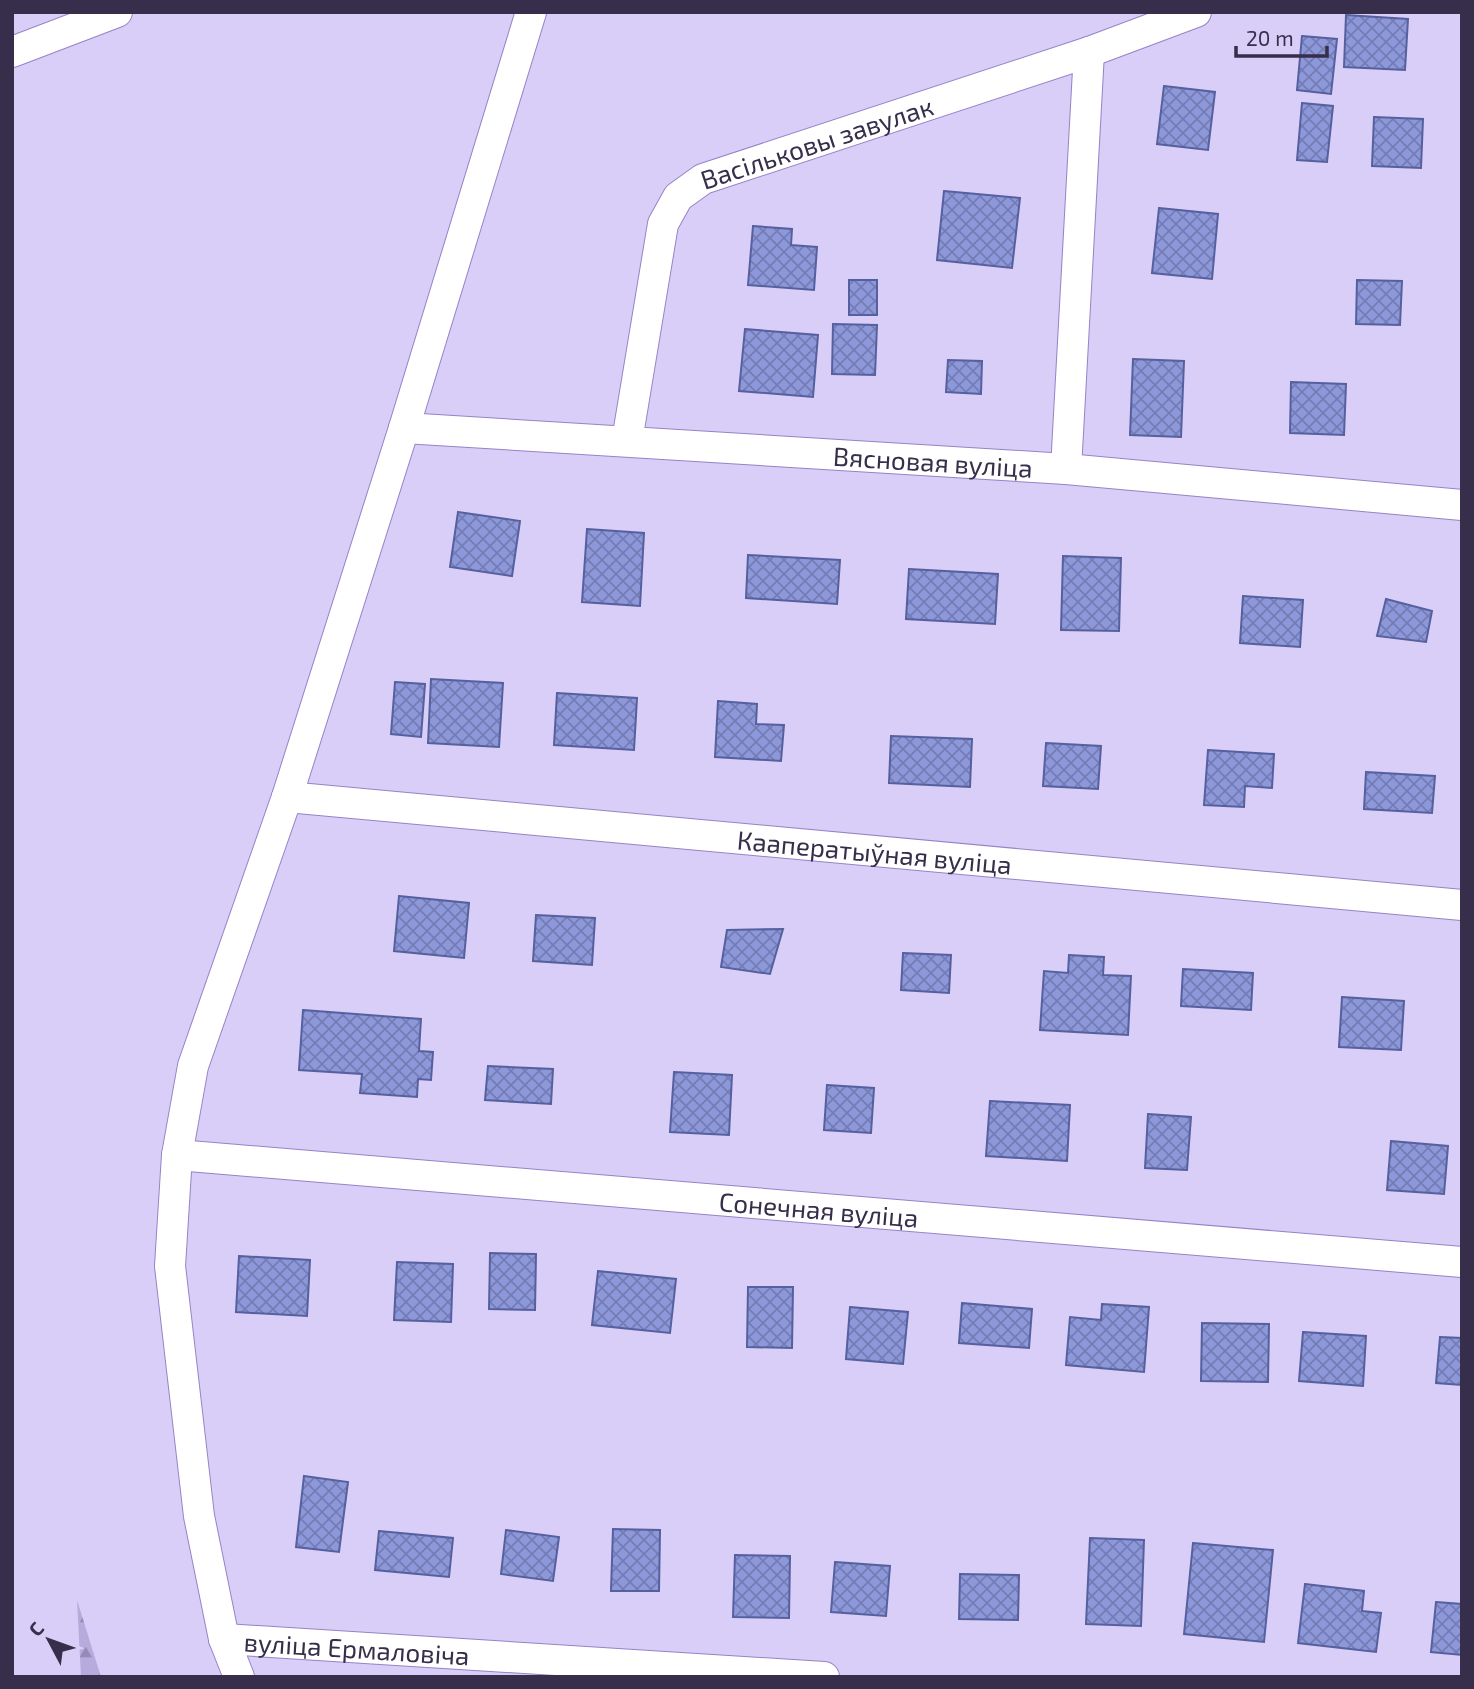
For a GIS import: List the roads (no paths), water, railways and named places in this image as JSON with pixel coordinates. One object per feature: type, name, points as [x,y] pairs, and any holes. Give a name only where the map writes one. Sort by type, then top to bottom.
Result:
[{"type":"street","points":[[12,52],[117,12]]},
{"type":"street","points":[[239,1677],[224,1639],[199,1516],[170,1266],[177,1154],[193,1066],[288,797],[531,12]]},
{"type":"street","name":"Васільковы завулак","points":[[627,441],[663,224],[678,197],[703,179],[1089,52],[1196,12]]},
{"type":"street","points":[[1066,469],[1089,52]]},
{"type":"street","name":"Вясновая вуліца","points":[[404,428],[1066,469],[1462,505]]},
{"type":"street","name":"Кааператыўная вуліца","points":[[288,797],[1462,905]]},
{"type":"street","name":"Сонечная вуліца","points":[[177,1154],[1462,1262]]},
{"type":"street","name":"вуліца Ермаловіча","points":[[224,1639],[824,1677]]}]
